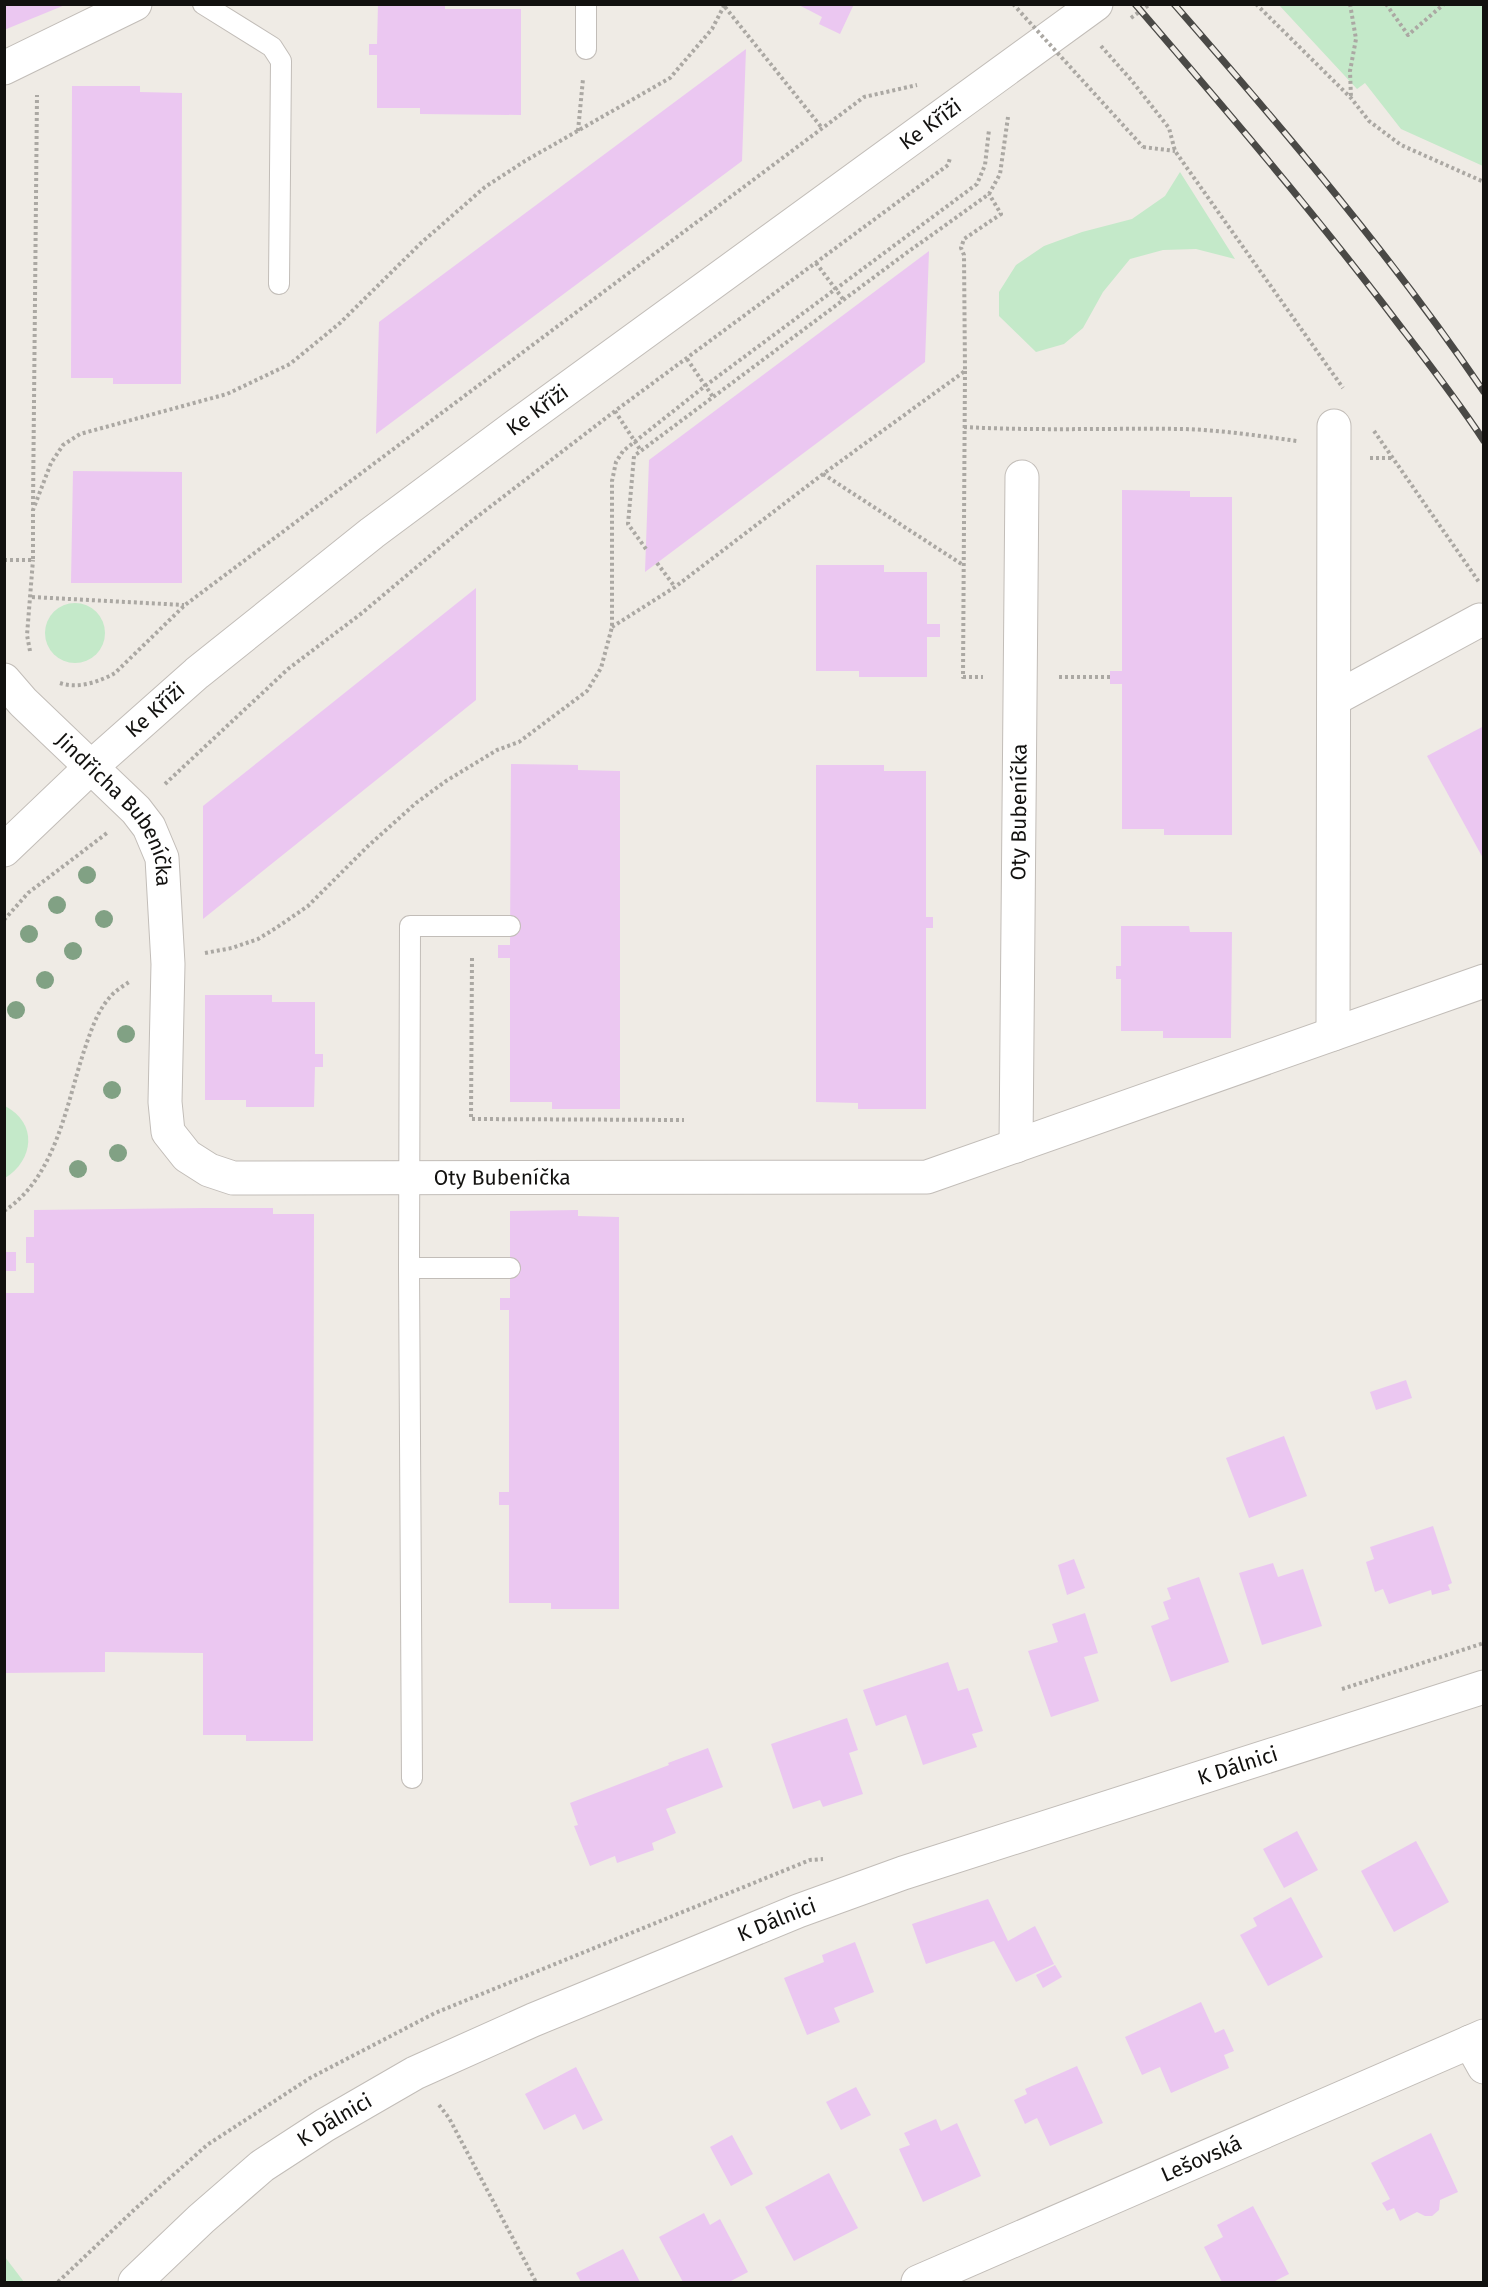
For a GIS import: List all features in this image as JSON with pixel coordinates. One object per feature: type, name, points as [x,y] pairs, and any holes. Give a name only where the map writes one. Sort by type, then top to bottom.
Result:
[{"type":"street","points":[[4,68],[135,4]]},
{"type":"street","name":"Ke Kříži","points":[[4,850],[196,673],[372,533],[1096,4]]},
{"type":"street","points":[[1333,1034],[1334,436]]},
{"type":"street","name":"Oty Bubeníčka","points":[[1016,1146],[1022,477]]},
{"type":"street","points":[[1334,699],[1482,605]]},
{"type":"street","name":"Jindřicha Bubeníčka","points":[[4,680],[23,702],[136,810],[149,827],[162,858],[168,964]]},
{"type":"street","name":"Oty Bubeníčka","points":[[168,964],[165,1102],[168,1132],[187,1156],[209,1170],[234,1178],[927,1177],[1484,981]]},
{"type":"street","name":"K Dálnici","points":[[135,2283],[201,2218],[262,2166],[325,2125],[415,2073],[533,2020],[678,1959],[882,1881],[1484,1686]]},
{"type":"street","name":"Lešovská","points":[[918,2283],[1479,2048]]},
{"type":"lane","points":[[203,4],[272,47],[281,61],[279,284]]},
{"type":"lane","points":[[586,4],[586,49]]},
{"type":"lane","points":[[412,1778],[409,1268],[410,926],[510,926]]},
{"type":"lane","points":[[409,1268],[510,1268]]},
{"type":"path","points":[[1013,4],[1143,147],[1175,151]]},
{"type":"path","points":[[1124,24],[1150,4]]},
{"type":"path","points":[[1256,4],[1351,98],[1369,121],[1401,145],[1484,182]]},
{"type":"path","points":[[1350,4],[1356,39],[1350,71],[1351,98]]},
{"type":"path","points":[[1386,4],[1408,35],[1444,4]]},
{"type":"path","points":[[33,510],[51,463],[63,445],[80,434],[227,394],[290,364],[340,323],[421,243],[485,187],[670,78],[712,28],[725,6],[822,128]]},
{"type":"path","points":[[1015,18],[1024,11]]},
{"type":"path","points":[[1098,43],[1169,128],[1175,151],[1350,397]]},
{"type":"path","points":[[578,131],[586,49]]},
{"type":"path","points":[[1059,71],[1069,64]]},
{"type":"path","points":[[199,955],[232,948],[258,939],[276,928],[308,906],[416,802],[497,750],[519,742],[586,691],[601,668],[612,627],[612,481],[616,462],[623,451],[705,386],[977,184],[985,165],[997,76]]},
{"type":"path","points":[[55,681],[64,684],[82,684],[101,681],[115,673],[185,605],[864,97],[926,82]]},
{"type":"path","points":[[31,657],[27,635],[32,597],[33,560],[37,83]]},
{"type":"path","points":[[646,549],[628,524],[634,456],[843,299],[989,194],[1000,174],[1008,116]]},
{"type":"path","points":[[4,920],[28,893],[136,810],[299,660],[396,586],[470,523],[615,411],[948,165],[950,156]]},
{"type":"path","points":[[612,627],[675,587],[823,474],[965,371],[964,255],[961,248],[964,239],[1001,214],[989,194]]},
{"type":"path","points":[[816,263],[843,299]]},
{"type":"path","points":[[687,359],[713,397]]},
{"type":"path","points":[[615,411],[641,451]]},
{"type":"path","points":[[1369,424],[1482,605]]},
{"type":"path","points":[[964,427],[1022,430],[1185,429],[1260,436],[1334,436]]},
{"type":"path","points":[[823,474],[964,566]]},
{"type":"path","points":[[4,560],[33,560]]},
{"type":"path","points":[[657,563],[675,587]]},
{"type":"path","points":[[32,597],[185,605]]},
{"type":"path","points":[[472,951],[471,1119],[684,1120]]},
{"type":"path","points":[[4,1211],[15,1204],[34,1184],[48,1160],[89,1035],[99,1013],[111,995],[131,980]]},
{"type":"path","points":[[415,2073],[449,2118],[536,2283]]},
{"type":"green space","points":[[1279,5],[1483,5],[1483,166],[1401,129],[1365,83],[1357,89]]},
{"type":"green space","points":[[1180,172],[1235,259],[1196,249],[1163,250],[1130,259],[1103,292],[1083,328],[1064,344],[1036,352],[999,316],[999,292],[1016,265],[1044,246],[1082,232],[1132,219],[1165,196]]},
{"type":"green space","points":[[75,603],[92,608],[100,616],[105,633],[100,650],[92,658],[75,663],[58,658],[50,650],[45,633],[50,616],[58,608]]},
{"type":"green space","points":[[5,1106],[16,1113],[23,1122],[28,1142],[22,1162],[5,1178]]},
{"type":"green space","points":[[5,2257],[24,2282],[5,2282]]},
{"type":"building","points":[[4,4],[65,4],[65,5],[4,30]]},
{"type":"building","points":[[378,4],[445,4],[445,9],[521,9],[521,115],[420,114],[420,108],[377,108],[377,55],[369,55],[369,44],[377,44]]},
{"type":"building","points":[[797,4],[854,4],[840,34],[819,24],[822,17]]},
{"type":"building","points":[[746,49],[742,161],[376,434],[379,322]]},
{"type":"building","points":[[72,86],[140,86],[140,92],[182,93],[181,384],[113,384],[113,378],[71,378]]},
{"type":"building","points":[[929,251],[925,362],[645,572],[649,460]]},
{"type":"building","points":[[73,471],[182,472],[182,583],[71,583]]},
{"type":"building","points":[[1122,490],[1190,491],[1190,497],[1232,497],[1232,835],[1164,835],[1164,829],[1122,829],[1122,684],[1110,684],[1110,671],[1122,671]]},
{"type":"building","points":[[816,565],[884,565],[884,572],[927,572],[927,624],[940,624],[940,637],[927,637],[927,677],[859,677],[859,671],[816,671]]},
{"type":"building","points":[[476,588],[476,700],[203,919],[203,806]]},
{"type":"building","points":[[1484,726],[1484,860],[1427,756]]},
{"type":"building","points":[[511,764],[578,765],[578,770],[620,771],[620,1109],[552,1109],[552,1102],[510,1102],[510,958],[498,958],[498,945],[510,945]]},
{"type":"building","points":[[816,765],[884,765],[884,771],[926,771],[926,917],[933,917],[933,928],[926,928],[926,1109],[858,1109],[858,1103],[816,1102]]},
{"type":"building","points":[[1121,926],[1189,926],[1190,932],[1232,932],[1231,1038],[1163,1038],[1163,1031],[1121,1031],[1121,979],[1116,979],[1116,966],[1121,966]]},
{"type":"building","points":[[205,995],[272,995],[272,1002],[315,1002],[315,1054],[323,1054],[323,1067],[315,1067],[314,1107],[246,1107],[246,1100],[205,1100]]},
{"type":"building","points":[[273,1208],[273,1214],[314,1214],[313,1741],[246,1741],[246,1735],[203,1735],[203,1653],[105,1652],[105,1672],[4,1673],[4,1293],[34,1293],[34,1263],[26,1263],[26,1237],[34,1237],[34,1210]]},
{"type":"building","points":[[578,1210],[578,1216],[619,1217],[619,1609],[551,1609],[551,1603],[509,1603],[509,1505],[499,1505],[499,1492],[509,1492],[509,1310],[500,1310],[500,1298],[510,1298],[510,1211]]},
{"type":"building","points":[[4,1252],[16,1252],[16,1271],[4,1271]]},
{"type":"building","points":[[1406,1380],[1412,1398],[1376,1410],[1370,1392]]},
{"type":"building","points":[[1284,1436],[1307,1496],[1249,1518],[1226,1458]]},
{"type":"building","points":[[1433,1526],[1452,1583],[1448,1585],[1450,1590],[1432,1595],[1431,1590],[1389,1604],[1383,1589],[1375,1592],[1366,1562],[1374,1559],[1370,1547]]},
{"type":"building","points":[[1074,1559],[1085,1588],[1067,1595],[1058,1565]]},
{"type":"building","points":[[1273,1563],[1278,1577],[1303,1569],[1322,1626],[1262,1645],[1239,1573]]},
{"type":"building","points":[[1199,1577],[1229,1662],[1171,1682],[1151,1626],[1169,1619],[1163,1602],[1171,1599],[1167,1588]]},
{"type":"building","points":[[1085,1613],[1098,1653],[1084,1657],[1099,1701],[1051,1717],[1028,1651],[1058,1642],[1052,1624]]},
{"type":"building","points":[[948,1662],[958,1691],[968,1688],[983,1731],[972,1734],[977,1747],[923,1765],[906,1715],[876,1726],[863,1690]]},
{"type":"building","points":[[847,1718],[858,1750],[849,1753],[863,1794],[823,1807],[820,1800],[793,1809],[771,1744]]},
{"type":"building","points":[[708,1748],[723,1787],[666,1809],[676,1833],[652,1843],[654,1850],[617,1863],[615,1856],[590,1866],[574,1826],[578,1825],[570,1803]]},
{"type":"building","points":[[1297,1831],[1318,1870],[1284,1888],[1263,1849]]},
{"type":"building","points":[[1416,1841],[1449,1902],[1394,1932],[1361,1871]]},
{"type":"building","points":[[1291,1897],[1323,1957],[1268,1986],[1240,1935],[1257,1926],[1253,1918]]},
{"type":"building","points":[[988,1899],[1008,1941],[1035,1926],[1054,1964],[1016,1982],[994,1941],[926,1964],[912,1924]]},
{"type":"building","points":[[855,1942],[874,1992],[834,2008],[840,2022],[807,2035],[784,1978],[824,1962],[822,1955]]},
{"type":"building","points":[[1055,1965],[1062,1977],[1043,1988],[1036,1975]]},
{"type":"building","points":[[1201,2002],[1215,2033],[1224,2029],[1234,2051],[1224,2055],[1229,2068],[1171,2093],[1160,2067],[1142,2075],[1125,2037]]},
{"type":"building","points":[[1077,2066],[1103,2123],[1050,2146],[1037,2118],[1025,2124],[1014,2100],[1027,2094],[1025,2089]]},
{"type":"building","points":[[576,2067],[603,2120],[583,2130],[575,2114],[544,2130],[525,2094]]},
{"type":"building","points":[[856,2087],[871,2115],[841,2130],[826,2102]]},
{"type":"building","points":[[936,2119],[941,2131],[957,2123],[981,2176],[923,2202],[899,2149],[910,2145],[904,2133]]},
{"type":"building","points":[[1431,2133],[1458,2192],[1440,2200],[1439,2210],[1432,2216],[1425,2216],[1417,2212],[1400,2221],[1394,2208],[1387,2211],[1382,2203],[1390,2199],[1371,2163]]},
{"type":"building","points":[[732,2135],[753,2174],[731,2186],[710,2147]]},
{"type":"building","points":[[829,2173],[858,2228],[794,2261],[765,2207]]},
{"type":"building","points":[[1253,2206],[1289,2274],[1273,2282],[1222,2282],[1204,2247],[1223,2237],[1217,2225]]},
{"type":"building","points":[[704,2213],[710,2225],[720,2219],[748,2272],[729,2282],[683,2282],[659,2237]]},
{"type":"building","points":[[623,2249],[640,2282],[581,2282],[576,2273]]},
{"type":"railway","points":[[1135,4],[1324,228],[1435,372],[1484,441]]},
{"type":"railway","points":[[1174,4],[1374,242],[1484,392]]}]
